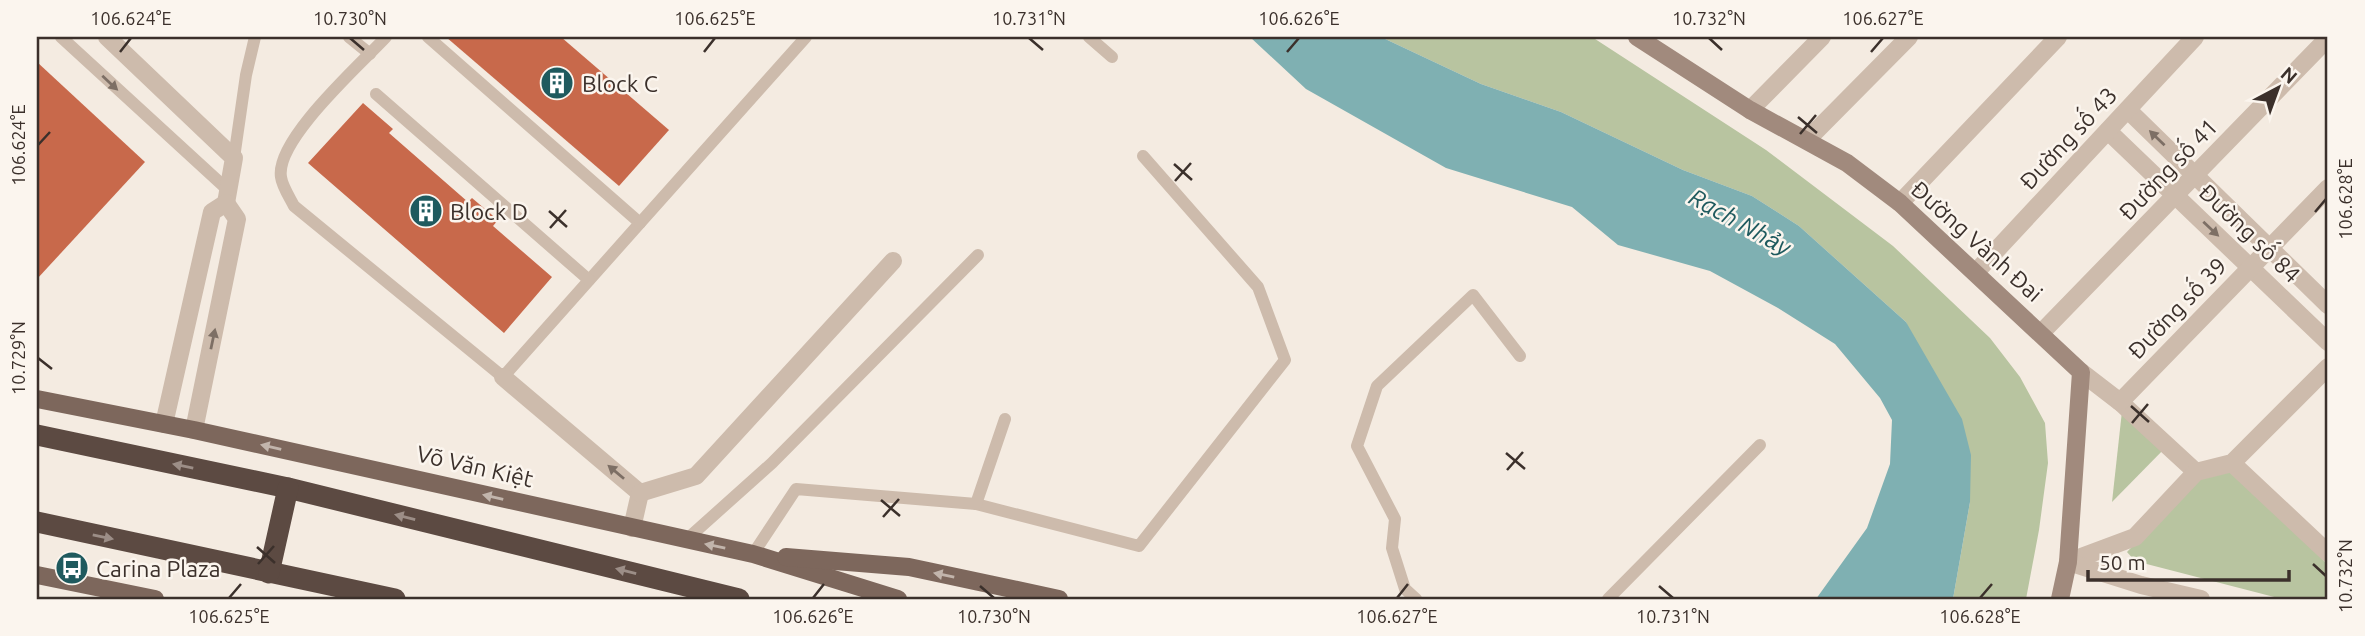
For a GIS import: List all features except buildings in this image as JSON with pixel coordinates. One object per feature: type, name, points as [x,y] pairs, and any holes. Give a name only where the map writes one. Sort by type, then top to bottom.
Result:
[{"type":"highway","points":[[37,435],[288,488],[739,599]]},
{"type":"highway","points":[[269,573],[288,488]]},
{"type":"highway","points":[[37,522],[395,599]]},
{"type":"main road","name":"Võ Văn Kiệt","points":[[37,399],[194,430],[753,554],[898,599]]},
{"type":"main road","points":[[753,554],[909,567],[1059,599]]},
{"type":"main road","points":[[37,575],[148,598]]},
{"type":"street","points":[[107,37],[234,158],[228,197],[237,219],[194,430]]},
{"type":"street","name":"Đường Vành Đai","points":[[1637,37],[1750,110],[1846,163],[1900,203],[2081,372]]},
{"type":"street","points":[[1750,110],[1822,37]]},
{"type":"street","points":[[1807,140],[1909,37]]},
{"type":"street","points":[[1900,203],[2058,37]]},
{"type":"street","name":"Đường số 43","points":[[1976,272],[2195,37]]},
{"type":"street","name":"Đường số 41","points":[[2041,332],[2327,38]]},
{"type":"street","name":"Đường số 84","points":[[2128,110],[2328,305]]},
{"type":"street","name":"Đường số 84","points":[[2108,131],[2328,342]]},
{"type":"street","name":"Đường số 39","points":[[2120,402],[2328,188]]},
{"type":"street","points":[[164,424],[212,212],[228,197]]},
{"type":"street","points":[[640,493],[696,476],[893,261]]},
{"type":"street","points":[[2068,562],[2135,537],[2196,472],[2232,463],[2328,367]]},
{"type":"street","points":[[177,368],[206,375]]},
{"type":"street","points":[[2081,372],[2120,402],[2196,472]]},
{"type":"street","points":[[2060,599],[2068,562],[2081,372]]},
{"type":"street","points":[[503,377],[640,493]]},
{"type":"street","points":[[2232,463],[2328,554]]},
{"type":"street","points":[[632,528],[640,493]]},
{"type":"street","points":[[2068,562],[2141,585],[2202,599]]},
{"type":"lane","points":[[61,37],[228,197]]},
{"type":"lane","points":[[234,158],[246,75],[255,37]]},
{"type":"lane","points":[[349,37],[370,54]]},
{"type":"lane","points":[[386,37],[319,104],[287,150],[280,176],[294,206],[503,377],[806,37]]},
{"type":"lane","points":[[428,37],[640,223]]},
{"type":"lane","points":[[1089,37],[1112,57]]},
{"type":"lane","points":[[376,94],[589,280]]},
{"type":"lane","points":[[753,554],[796,489],[976,503],[1139,546],[1285,360],[1258,287],[1143,156]]},
{"type":"lane","points":[[686,540],[772,463],[978,255]]},
{"type":"lane","points":[[1416,599],[1405,589],[1392,548],[1395,519],[1357,446],[1377,386],[1473,295],[1520,356]]},
{"type":"lane","points":[[976,503],[1005,419]]},
{"type":"lane","points":[[1608,599],[1760,445]]},
{"type":"green space","points":[[1381,37],[1592,37],[1766,150],[1893,246],[1990,338],[2020,377],[2045,423],[2048,463],[2026,599],[1953,599],[1970,502],[1906,322],[1799,226],[1752,196],[1683,170],[1561,112],[1481,84]]},
{"type":"green space","points":[[2123,402],[2168,445],[2112,502]]},
{"type":"green space","points":[[2235,468],[2328,565],[2328,599],[2282,599],[2135,561],[2127,552],[2201,474]]},
{"type":"water","name":"Rạch Nhảy","points":[[1250,37],[1381,37],[1481,84],[1561,112],[1683,170],[1752,196],[1799,226],[1906,322],[1962,419],[1971,455],[1970,502],[1953,599],[1816,599],[1867,528],[1890,464],[1892,420],[1880,398],[1835,344],[1778,308],[1710,271],[1618,245],[1572,207],[1446,168],[1306,89]]},
{"type":"place","name":"Block C","points":[[557,83]]},
{"type":"place","name":"Block D","points":[[426,211]]},
{"type":"place","name":"Carina Plaza","points":[[72,568]]}]
